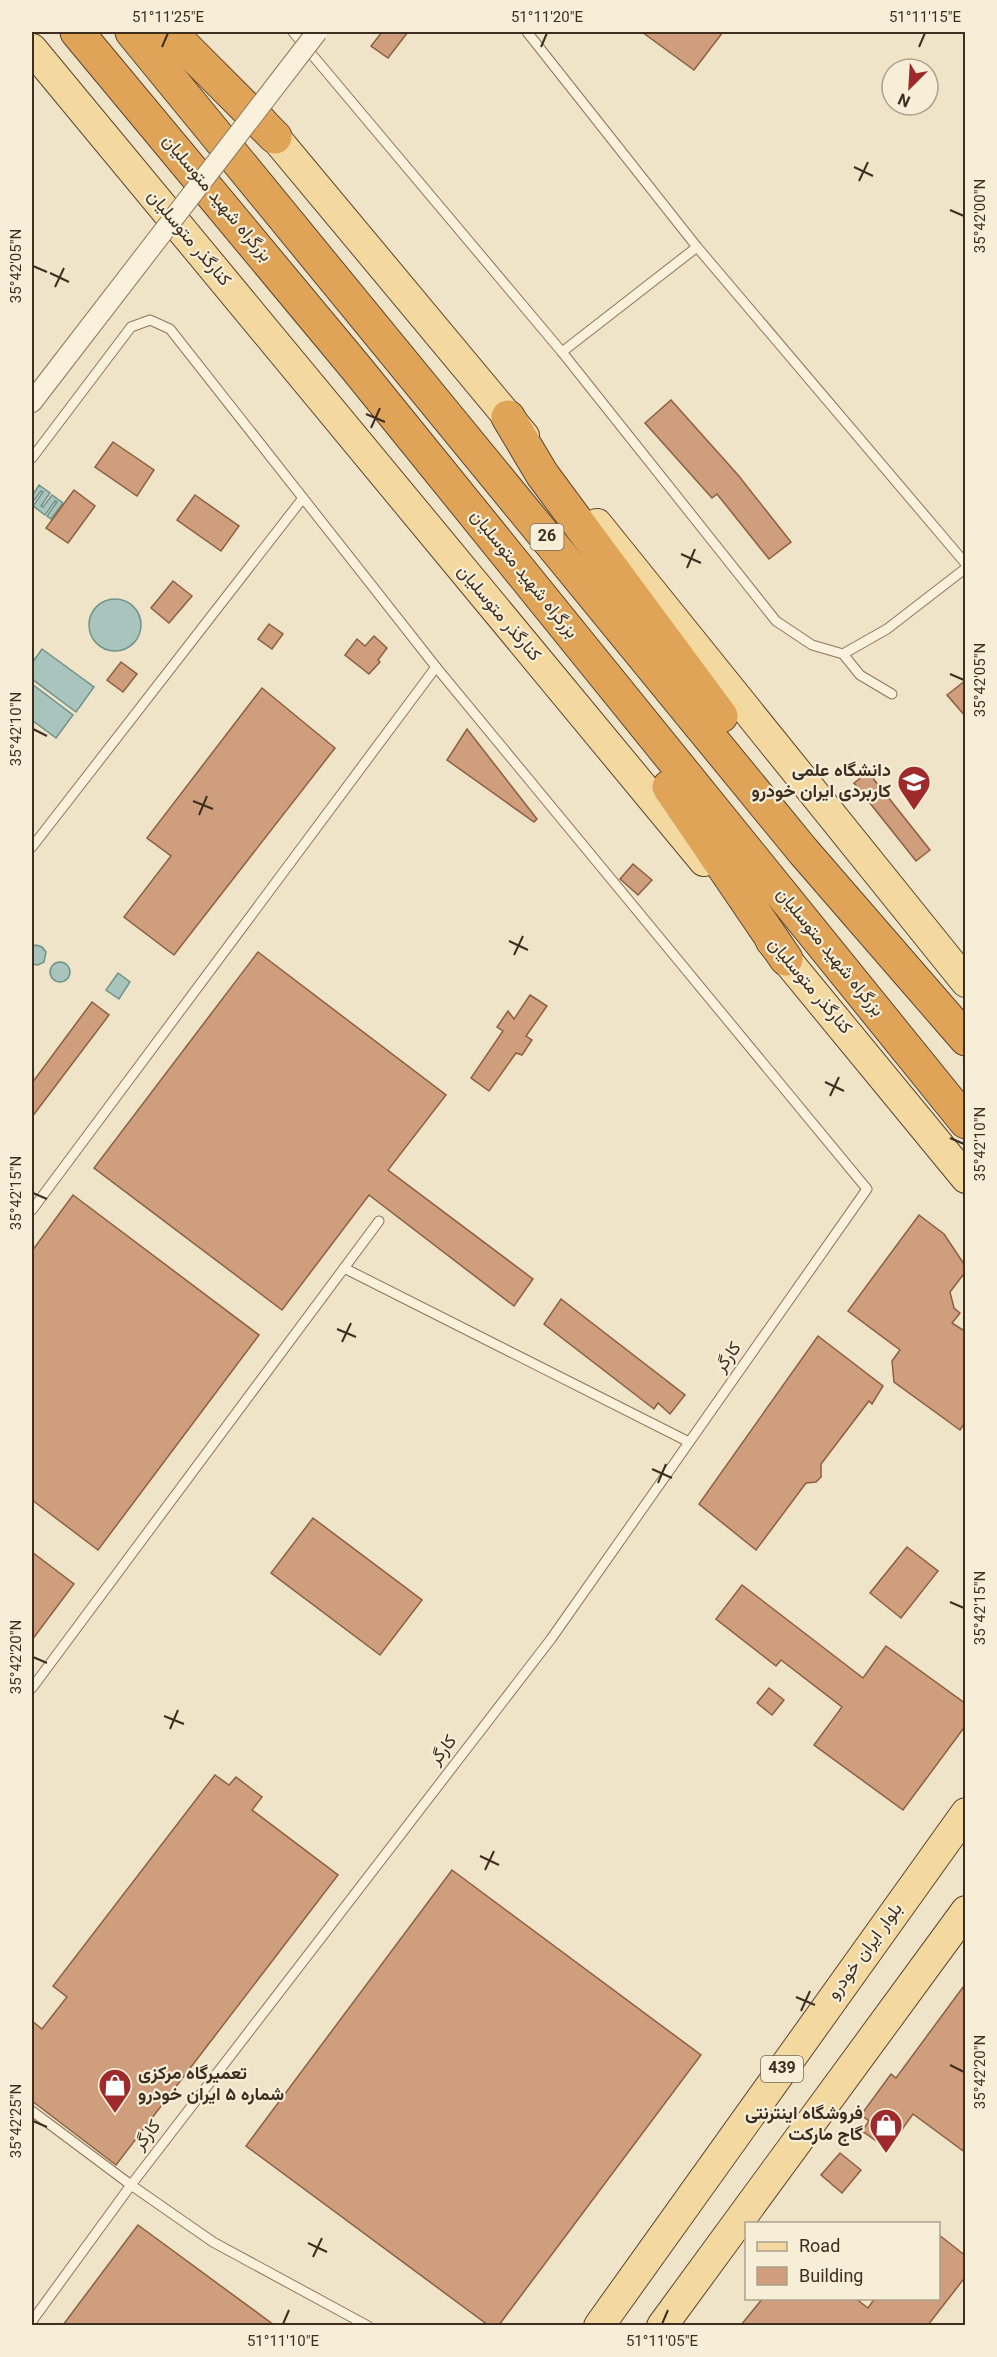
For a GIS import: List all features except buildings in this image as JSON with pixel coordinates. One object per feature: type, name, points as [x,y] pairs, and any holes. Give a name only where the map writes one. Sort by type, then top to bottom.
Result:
[{"type":"highway","name":"بزرگراه شهید متوسلیان","points":[[77,32],[357,369],[966,1122]]},
{"type":"highway","name":"26","points":[[132,32],[803,851],[966,1039]]},
{"type":"highway","points":[[170,32],[274,137]]},
{"type":"highway","points":[[508,417],[542,474],[736,736],[803,851]]},
{"type":"highway","points":[[538,594],[786,959]]},
{"type":"main road","points":[[187,32],[644,581],[966,982]]},
{"type":"main road","name":"کنارگذر متوسلیان","points":[[32,49],[786,959],[961,1175]]},
{"type":"main road","name":"بلوار ایران خودرو","points":[[599,2325],[966,1813]]},
{"type":"main road","points":[[662,2325],[966,1911]]},
{"type":"street","points":[[32,402],[317,32]]},
{"type":"lane","points":[[293,32],[562,352],[776,621],[812,645],[843,654],[860,675],[892,694]]},
{"type":"lane","points":[[527,32],[697,247],[966,566],[887,629],[843,654]]},
{"type":"lane","points":[[562,352],[697,247]]},
{"type":"lane","points":[[32,458],[131,327],[150,320],[170,329],[436,667],[32,1210]]},
{"type":"lane","points":[[32,847],[303,498]]},
{"type":"lane","name":"کارگر","points":[[32,2321],[130,2185],[551,1639],[867,1189],[436,667]]},
{"type":"lane","points":[[32,1688],[379,1221]]},
{"type":"lane","points":[[344,1268],[689,1442]]},
{"type":"lane","points":[[32,2111],[130,2185],[213,2242],[368,2325]]},
{"type":"water","points":[[39,485],[50,493],[41,506],[43,507],[52,495],[63,503],[51,519],[47,516],[57,502],[55,501],[45,515],[33,506],[43,492],[41,491],[32,503],[32,496]]},
{"type":"water","points":[[110,599],[120,599],[129,603],[137,611],[141,625],[137,639],[129,647],[120,651],[110,651],[101,647],[93,639],[89,630],[89,620],[93,611],[101,603]]},
{"type":"water","points":[[42,649],[94,687],[76,712],[32,679],[32,663]]},
{"type":"water","points":[[32,684],[73,715],[56,738],[32,720]]},
{"type":"water","points":[[32,946],[42,947],[46,952],[44,962],[38,965],[32,964]]},
{"type":"water","points":[[60,962],[67,965],[70,972],[67,979],[60,982],[53,979],[50,972],[53,965]]},
{"type":"water","points":[[118,973],[130,982],[119,999],[106,990]]},
{"type":"place","name":"دانشگاه علمی کاربردی ایران خودرو","points":[[914,811]]},
{"type":"place","name":"تعمیرگاه مرکزی شماره ۵ ایران خودرو","points":[[115,2114]]},
{"type":"place","name":"فروشگاه اینترنتی گاج مارکت","points":[[886,2154]]}]
